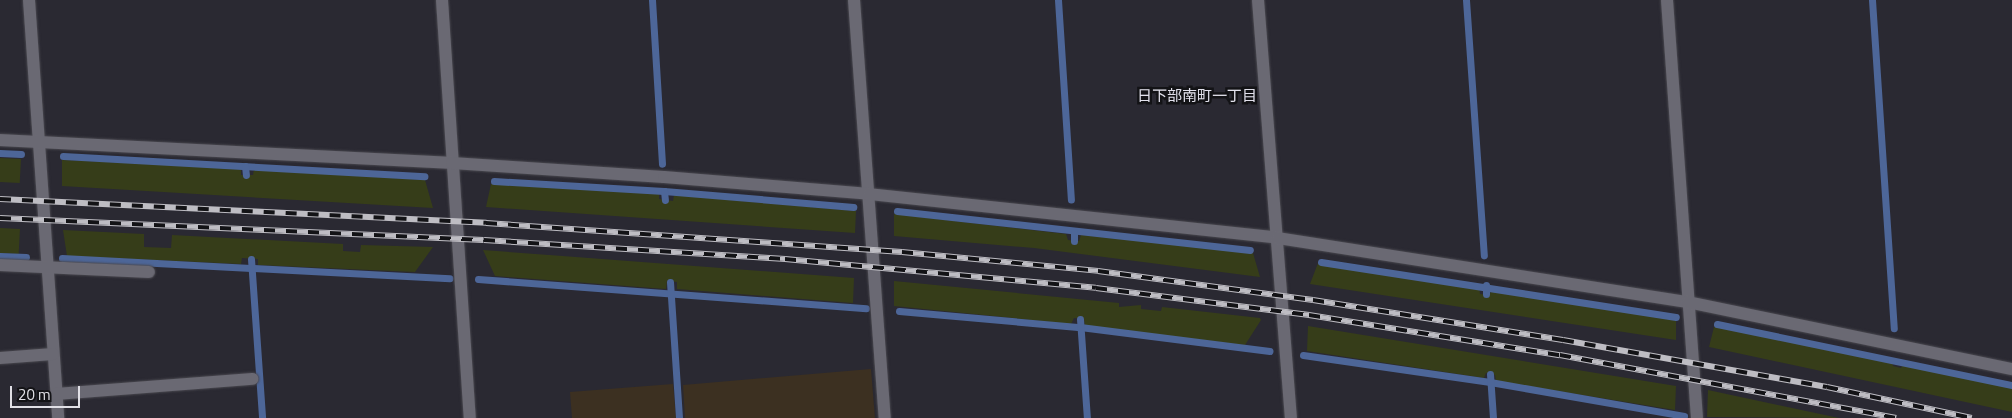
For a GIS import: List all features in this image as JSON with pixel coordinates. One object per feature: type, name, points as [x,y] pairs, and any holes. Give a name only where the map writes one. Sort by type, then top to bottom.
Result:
[{"type":"street","points":[[29,0],[58,418]]},
{"type":"street","points":[[442,0],[470,418]]},
{"type":"street","points":[[854,0],[885,418]]},
{"type":"street","points":[[1258,0],[1291,418]]},
{"type":"street","points":[[1667,0],[1697,418]]},
{"type":"street","points":[[0,140],[452,163],[869,194],[1278,238],[1688,302],[2012,369]]},
{"type":"street","points":[[0,265],[149,272]]},
{"type":"street","points":[[0,358],[53,354]]},
{"type":"street","points":[[56,394],[252,379]]},
{"type":"shaded area","points":[[871,369],[875,418],[685,418],[683,385]]},
{"type":"shaded area","points":[[673,384],[676,418],[572,418],[570,392]]},
{"type":"green space","points":[[0,158],[21,159],[20,183],[0,182]]},
{"type":"green space","points":[[62,160],[241,168],[241,175],[253,175],[254,169],[425,180],[433,208],[62,186]]},
{"type":"green space","points":[[491,184],[659,193],[659,199],[673,201],[674,195],[856,211],[855,233],[486,207]]},
{"type":"green space","points":[[894,214],[1066,234],[1068,240],[1079,241],[1081,235],[1253,253],[1260,277],[1034,248],[894,236]]},
{"type":"green space","points":[[0,228],[20,229],[19,254],[0,253]]},
{"type":"green space","points":[[63,230],[144,234],[144,247],[171,248],[172,235],[343,244],[343,251],[360,252],[361,245],[433,247],[415,272],[258,265],[258,259],[242,258],[241,264],[67,256]]},
{"type":"green space","points":[[483,250],[854,278],[853,303],[677,289],[677,282],[667,281],[666,289],[495,276]]},
{"type":"green space","points":[[1318,263],[1479,286],[1480,294],[1489,295],[1493,289],[1676,319],[1676,340],[1310,284]]},
{"type":"green space","points":[[894,281],[1119,303],[1119,307],[1141,305],[1141,309],[1161,311],[1162,307],[1260,318],[1261,320],[1245,345],[1085,326],[1084,319],[1074,318],[1071,324],[894,306]]},
{"type":"green space","points":[[1308,326],[1676,386],[1675,410],[1496,381],[1495,375],[1486,373],[1484,378],[1307,351]]},
{"type":"green space","points":[[1714,327],[1892,362],[1893,366],[1901,368],[1903,364],[2012,387],[2012,412],[1709,347]]},
{"type":"green space","points":[[1708,390],[1839,418],[1707,417]]},
{"type":"waterway","points":[[652,0],[662,164]]},
{"type":"waterway","points":[[1058,0],[1071,200]]},
{"type":"waterway","points":[[1466,0],[1484,255]]},
{"type":"waterway","points":[[1872,0],[1894,328]]},
{"type":"waterway","points":[[0,153],[21,154]]},
{"type":"waterway","points":[[63,156],[424,176]]},
{"type":"waterway","points":[[245,166],[246,175]]},
{"type":"waterway","points":[[494,181],[664,191],[853,207]]},
{"type":"waterway","points":[[664,191],[665,200]]},
{"type":"waterway","points":[[897,211],[1250,250]]},
{"type":"waterway","points":[[1074,232],[1074,241]]},
{"type":"waterway","points":[[0,256],[26,257]]},
{"type":"waterway","points":[[62,258],[449,278]]},
{"type":"waterway","points":[[251,259],[262,418]]},
{"type":"waterway","points":[[1321,262],[1676,317]]},
{"type":"waterway","points":[[478,279],[866,308]]},
{"type":"waterway","points":[[670,282],[679,418]]},
{"type":"waterway","points":[[1486,285],[1486,294]]},
{"type":"waterway","points":[[899,311],[1080,327],[1269,351]]},
{"type":"waterway","points":[[1080,319],[1087,418]]},
{"type":"waterway","points":[[1717,324],[2012,385]]},
{"type":"waterway","points":[[1303,355],[1490,382],[1684,416]]},
{"type":"waterway","points":[[1490,374],[1493,418]]},
{"type":"railway","points":[[0,199],[486,223],[902,252],[1098,271],[1313,300],[1563,340],[1827,387],[1972,418]]},
{"type":"railway","points":[[0,218],[484,240],[785,259],[1096,288],[1309,315],[1560,355],[1896,418]]},
{"type":"district","name":"日下部南町一丁目","points":[[1197,96]]}]
